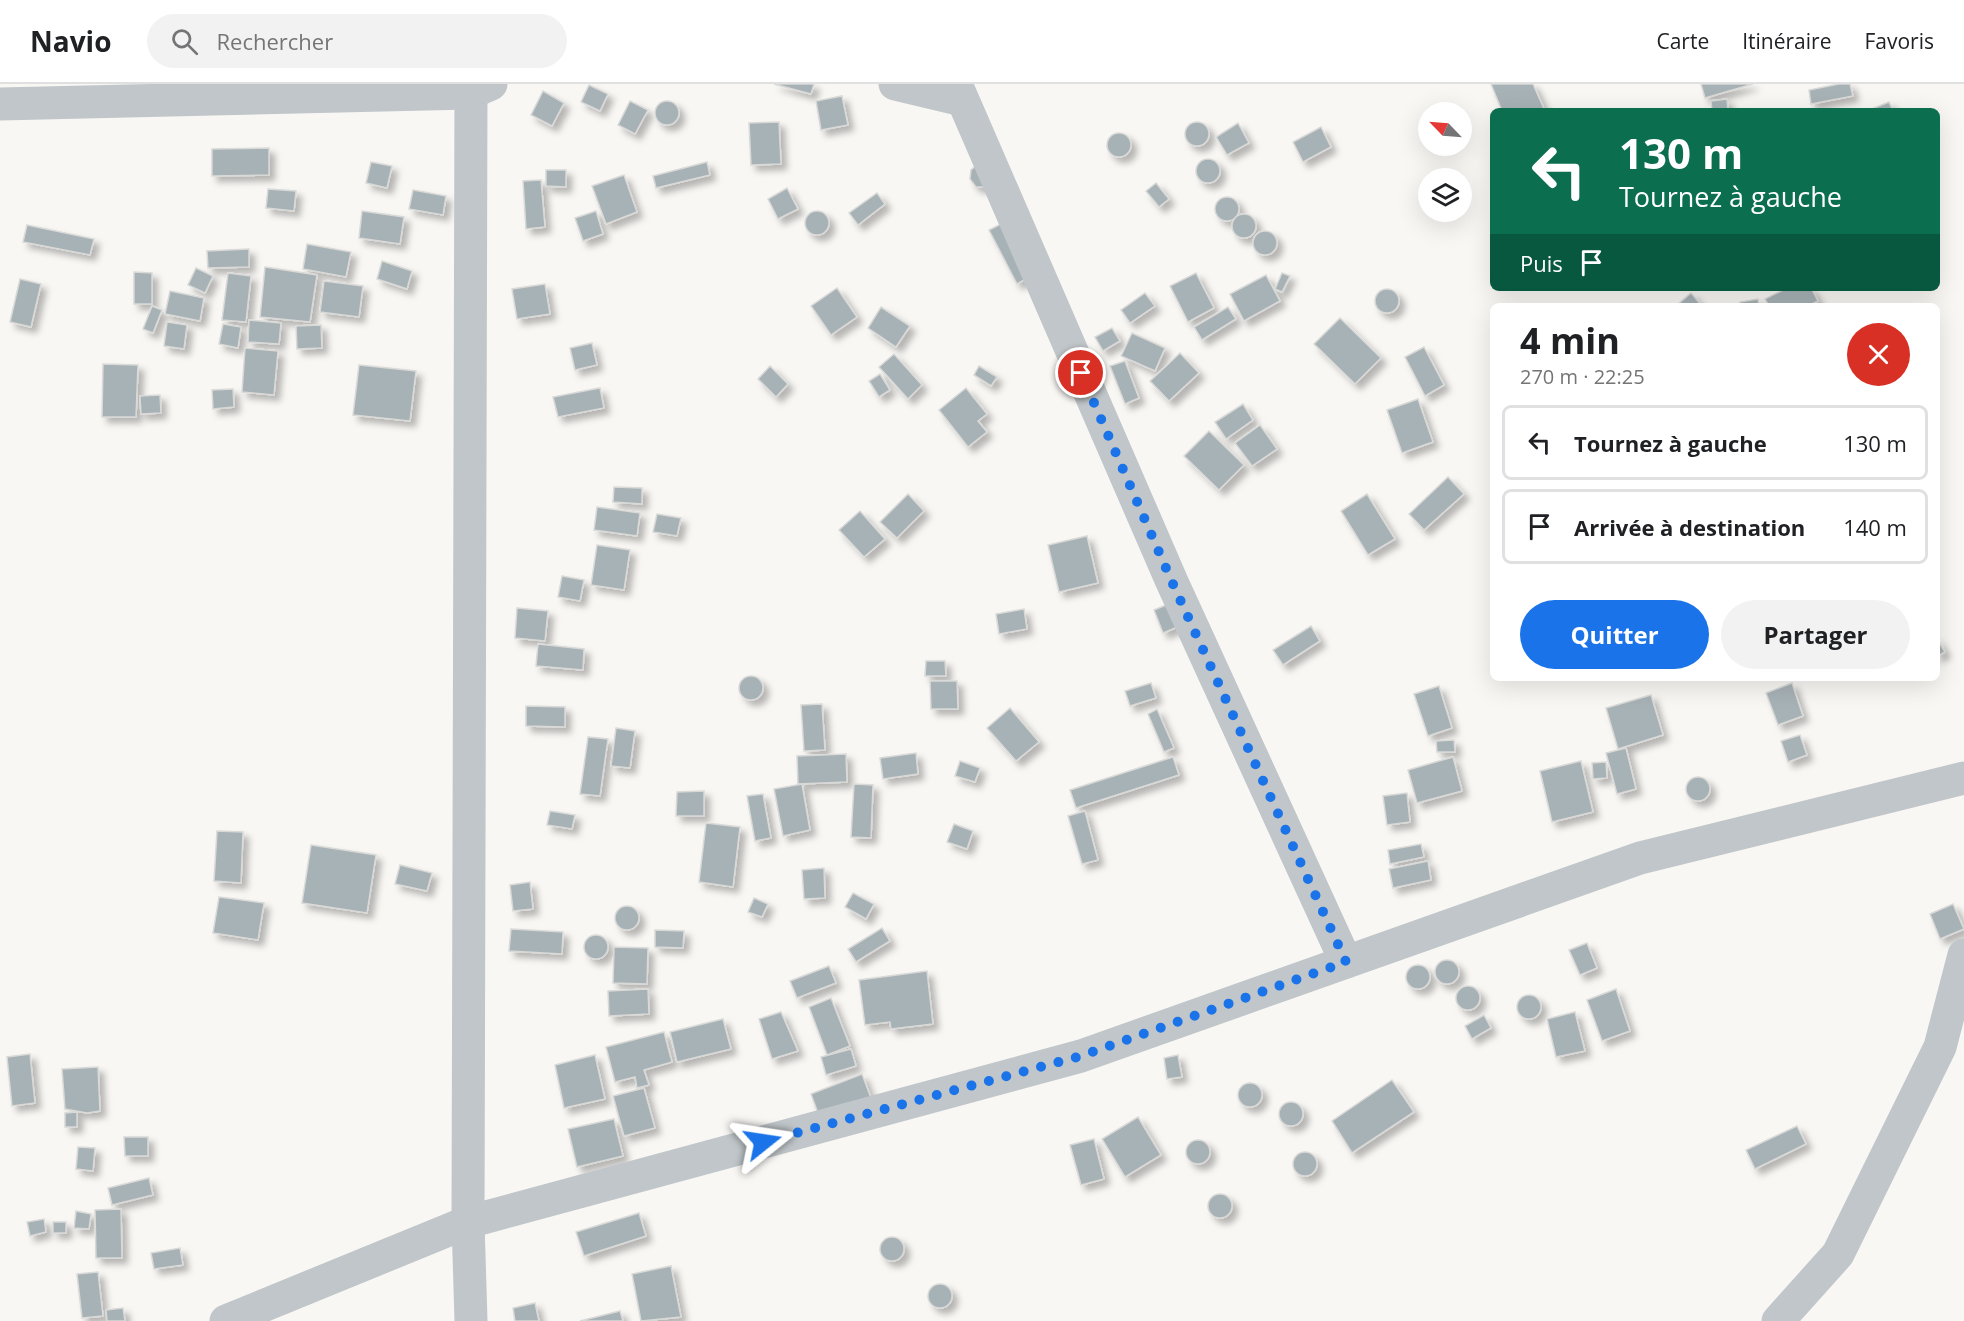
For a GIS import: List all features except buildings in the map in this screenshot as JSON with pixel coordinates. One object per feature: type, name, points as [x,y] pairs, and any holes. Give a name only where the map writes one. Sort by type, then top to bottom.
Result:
[{"type":"street","points":[[895,84],[959,92],[1172,582],[1346,962]]},
{"type":"street","points":[[0,104],[477,87],[468,1222],[471,1321]]},
{"type":"street","points":[[226,1321],[468,1222],[1081,1056],[1640,858],[1964,778]]},
{"type":"street","points":[[1778,1321],[1838,1254],[1940,1047],[1964,955]]},
{"type":"route","points":[[763,1142],[1081,1056],[1346,962],[1172,582],[1081,373]]}]
